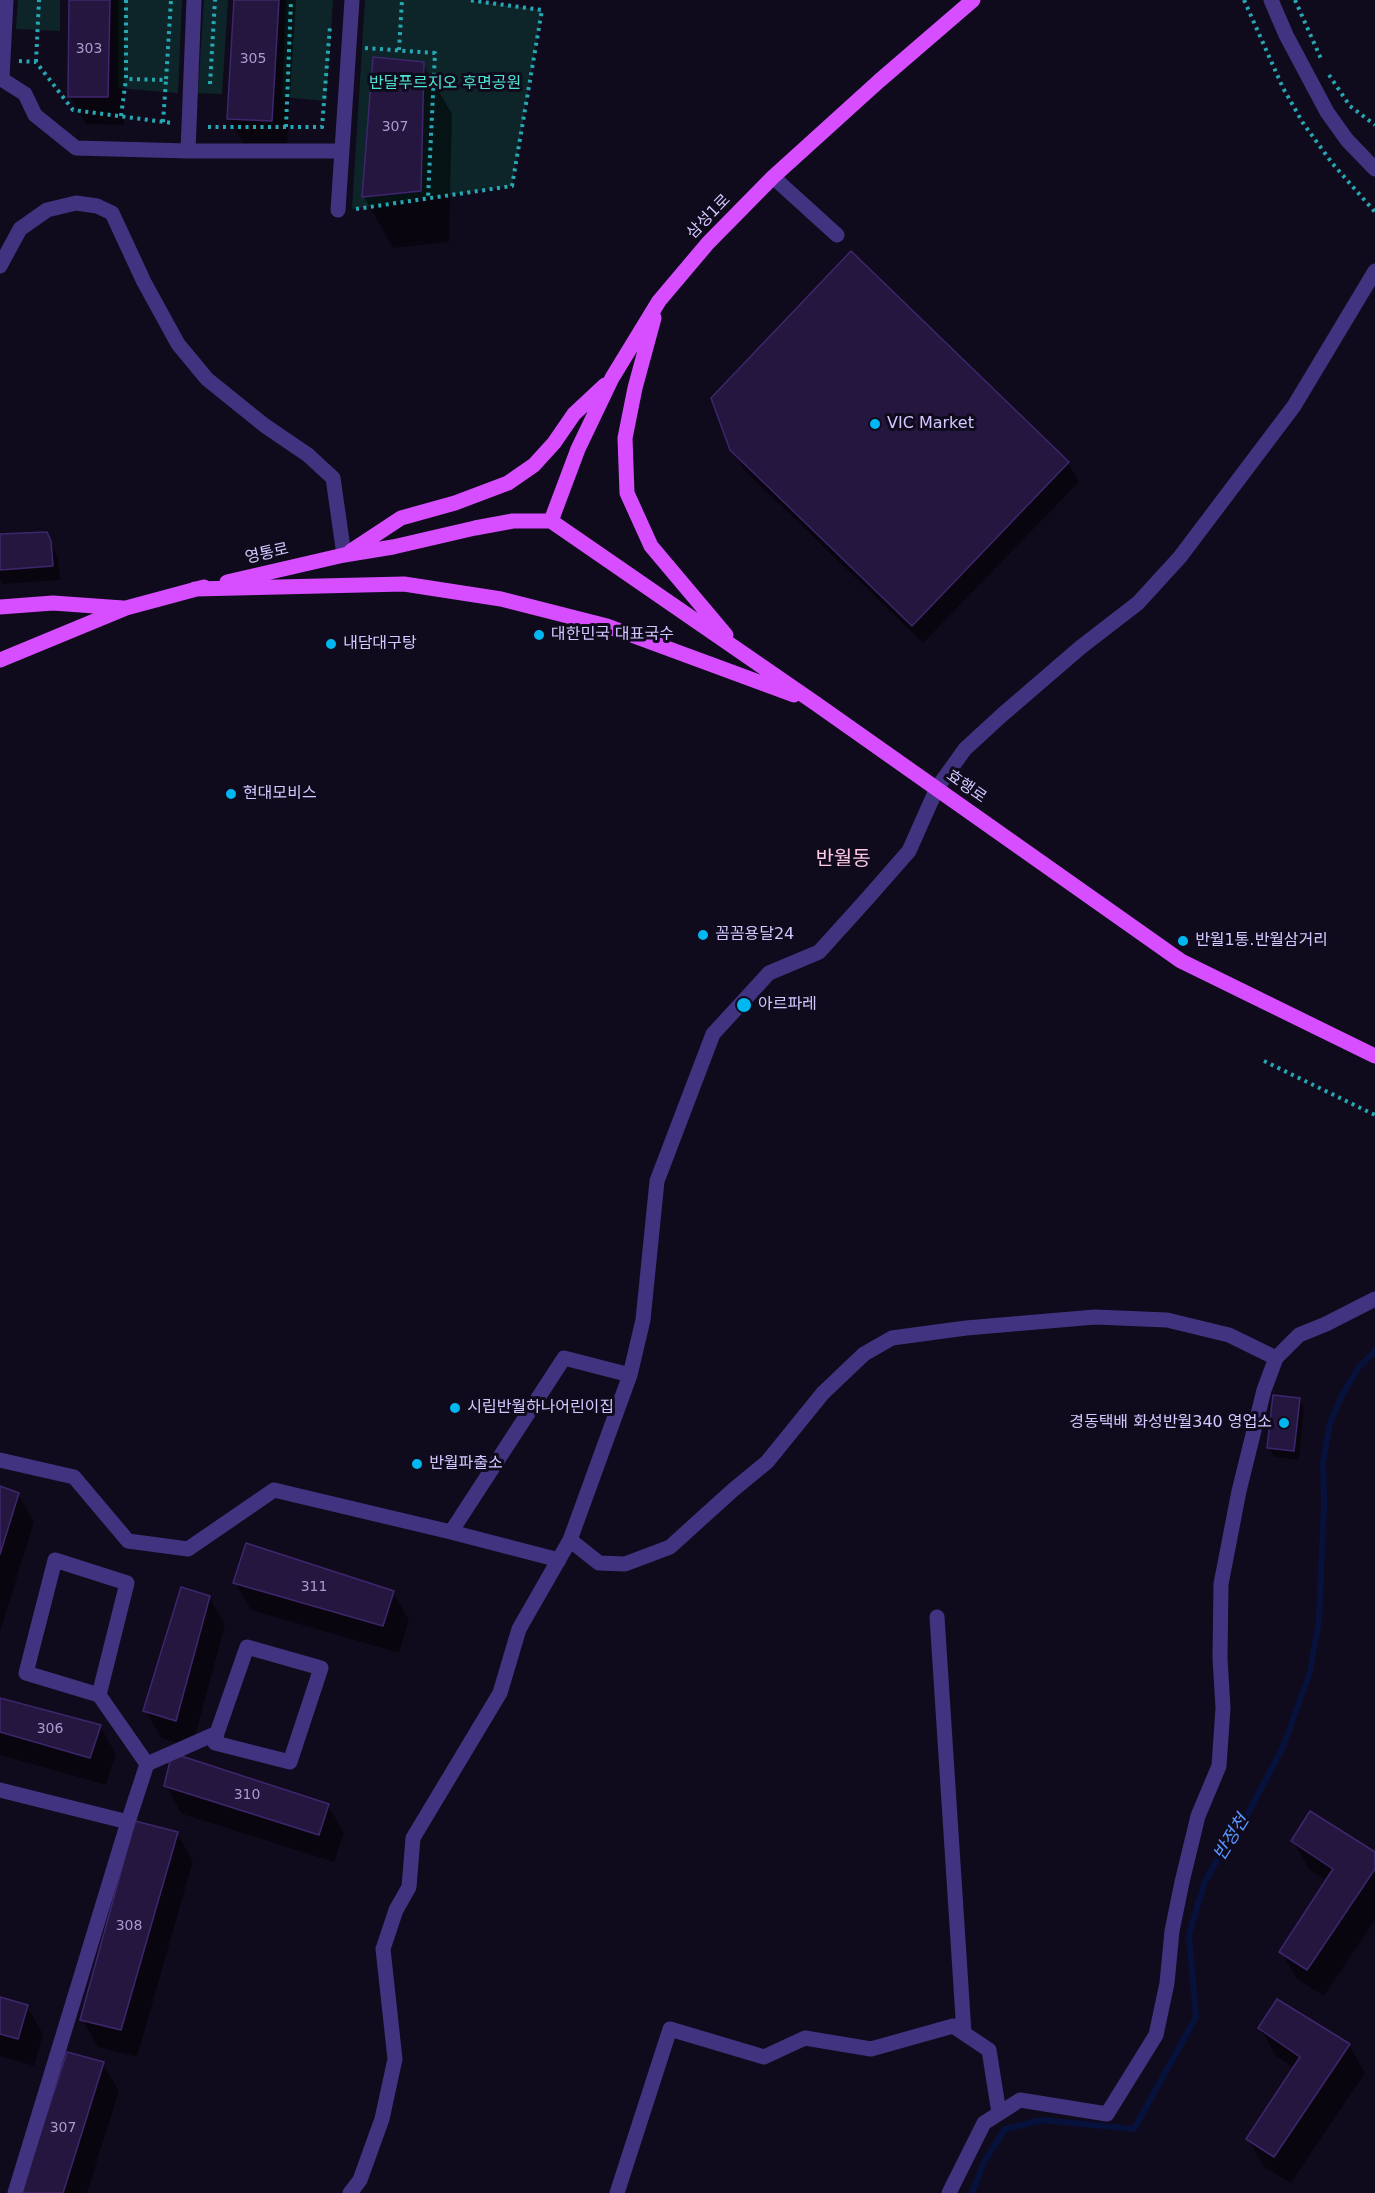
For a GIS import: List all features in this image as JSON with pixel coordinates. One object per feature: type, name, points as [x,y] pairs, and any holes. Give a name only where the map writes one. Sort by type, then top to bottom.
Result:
[{"type":"main road","name":"삼성1로","points":[[551,520],[578,449],[612,378],[659,301],[708,243],[773,177],[973,0]]},
{"type":"main road","points":[[659,301],[635,388],[625,438],[627,493],[651,546],[740,651]]},
{"type":"main road","points":[[344,555],[401,518],[455,503],[508,483],[534,465],[554,443],[573,414],[612,378]]},
{"type":"main road","name":"영통로","points":[[0,660],[126,608],[195,589],[344,555],[393,547],[513,521],[551,520]]},
{"type":"main road","name":"효행로","points":[[551,520],[937,788],[1181,961],[1375,1056]]},
{"type":"main road","points":[[195,589],[404,584],[501,599],[607,626],[815,703]]},
{"type":"main road","points":[[0,607],[53,603],[126,608]]},
{"type":"street","points":[[6,0],[1,78],[25,94],[35,115],[76,148],[341,151]]},
{"type":"street","points":[[188,151],[194,0]]},
{"type":"street","points":[[345,210],[341,151],[352,0]]},
{"type":"street","points":[[1271,0],[1286,35],[1327,112],[1347,140],[1375,169]]},
{"type":"street","points":[[773,177],[837,235]]},
{"type":"street","points":[[0,266],[20,228],[47,210],[76,203],[97,206],[112,213],[144,282],[178,344],[207,380],[264,425],[308,455],[333,478],[344,555]]},
{"type":"street","points":[[350,2193],[360,2180],[382,2119],[395,2059],[383,1949],[396,1910],[409,1887],[413,1838],[500,1693],[519,1629],[570,1540],[630,1375],[644,1320],[657,1181],[713,1034],[769,973],[819,952],[858,909],[909,850],[937,788],[965,749],[1081,647],[1138,603],[1180,557],[1294,406],[1375,271]]},
{"type":"street","points":[[949,2193],[984,2122],[1020,2100],[1107,2114],[1156,2034],[1167,1983],[1172,1931],[1182,1882],[1198,1816],[1219,1766],[1223,1708],[1220,1659],[1221,1584],[1239,1491],[1264,1390],[1276,1358],[1299,1335],[1375,1299]]},
{"type":"street","points":[[570,1540],[599,1563],[625,1564],[670,1547],[768,1462],[823,1393],[864,1354],[892,1338],[966,1328],[1095,1317],[1167,1320],[1229,1335],[1276,1358]]},
{"type":"street","points":[[451,1532],[564,1358],[630,1375]]},
{"type":"street","points":[[0,1460],[74,1477],[128,1541],[188,1549],[274,1490],[558,1560]]},
{"type":"street","points":[[99,1695],[127,1583],[55,1560],[26,1673],[99,1695],[147,1764]]},
{"type":"street","points":[[937,1617],[964,2033]]},
{"type":"street","points":[[15,2193],[147,1764],[217,1733],[247,1647],[321,1668],[290,1762],[215,1743],[217,1733]]},
{"type":"street","points":[[0,1790],[128,1822]]},
{"type":"street","points":[[617,2193],[670,2029],[764,2057],[805,2038],[871,2049],[953,2026],[989,2050],[999,2113]]},
{"type":"path","points":[[39,0],[36,62],[73,110],[208,127],[322,127],[331,23]]},
{"type":"path","points":[[121,116],[126,79],[126,0]]},
{"type":"path","points":[[163,122],[171,0]]},
{"type":"path","points":[[210,93],[215,0]]},
{"type":"path","points":[[286,127],[291,0]]},
{"type":"path","points":[[399,50],[402,0]]},
{"type":"path","points":[[345,210],[512,186],[542,10],[468,0]]},
{"type":"path","points":[[1244,0],[1282,88],[1332,163],[1375,212]]},
{"type":"path","points":[[1295,0],[1323,63]]},
{"type":"path","points":[[364,39],[363,48],[435,53],[428,198]]},
{"type":"path","points":[[3,61],[36,62]]},
{"type":"path","points":[[1327,72],[1350,106],[1375,125]]},
{"type":"path","points":[[126,79],[166,80]]},
{"type":"path","points":[[208,127],[209,116]]},
{"type":"path","points":[[1264,1061],[1375,1115]]},
{"type":"green space","points":[[18,0],[60,0],[60,31],[16,29]]},
{"type":"green space","points":[[118,0],[182,0],[178,93],[118,88]]},
{"type":"green space","points":[[204,0],[228,0],[222,94],[198,93]]},
{"type":"green space","name":"반달푸르지오 후면공원","points":[[286,0],[333,0],[326,101],[282,97]]},
{"type":"green space","name":"반달푸르지오 후면공원","points":[[365,0],[468,0],[542,10],[512,186],[352,209]]},
{"type":"building","points":[[69,0],[110,0],[108,97],[68,97]]},
{"type":"building","points":[[234,0],[279,0],[272,121],[227,119]]},
{"type":"building","points":[[373,57],[424,62],[421,191],[362,197]]},
{"type":"building","name":"VIC Market","points":[[851,251],[1069,462],[912,626],[730,450],[711,398]]},
{"type":"building","points":[[47,532],[51,541],[53,566],[0,570],[0,534]]},
{"type":"building","name":"경동택배 화성반월340 영업소","points":[[1273,1395],[1300,1398],[1294,1451],[1267,1448]]},
{"type":"building","points":[[0,1486],[19,1493],[0,1554]]},
{"type":"building","points":[[246,1543],[394,1591],[383,1626],[233,1583]]},
{"type":"building","points":[[181,1587],[210,1596],[176,1721],[143,1711]]},
{"type":"building","points":[[0,1698],[101,1725],[90,1758],[0,1732]]},
{"type":"building","points":[[172,1753],[329,1804],[319,1835],[164,1786]]},
{"type":"building","points":[[1310,1811],[1375,1852],[1375,1869],[1307,1970],[1279,1952],[1333,1869],[1291,1841]]},
{"type":"building","points":[[135,1821],[178,1832],[121,2030],[80,2020]]},
{"type":"building","points":[[0,1997],[28,2005],[18,2039],[0,2034]]},
{"type":"building","points":[[1277,1999],[1350,2044],[1274,2157],[1246,2139],[1300,2057],[1258,2028]]},
{"type":"building","points":[[67,2052],[104,2062],[63,2193],[21,2193]]},
{"type":"waterway","name":"반정천","points":[[972,2193],[985,2160],[1005,2129],[1042,2120],[1134,2129],[1196,2017],[1189,1935],[1204,1884],[1223,1848],[1246,1817],[1283,1747],[1310,1672],[1319,1620],[1324,1505],[1323,1462],[1330,1423],[1342,1395],[1359,1367],[1375,1351]]},
{"type":"place","name":"VIC Market","points":[[875,424]]},
{"type":"place","name":"대한민국 대표국수","points":[[539,635]]},
{"type":"place","name":"내담대구탕","points":[[331,644]]},
{"type":"place","name":"현대모비스","points":[[231,794]]},
{"type":"place","name":"꼼꼼용달24","points":[[703,935]]},
{"type":"place","name":"반월1통.반월삼거리","points":[[1183,941]]},
{"type":"place","name":"아르파레","points":[[744,1005]]},
{"type":"place","name":"시립반월하나어린이집","points":[[455,1408]]},
{"type":"place","name":"경동택배 화성반월340 영업소","points":[[1284,1423]]},
{"type":"place","name":"반월파출소","points":[[417,1464]]},
{"type":"district","name":"반월동","points":[[843,860]]}]
